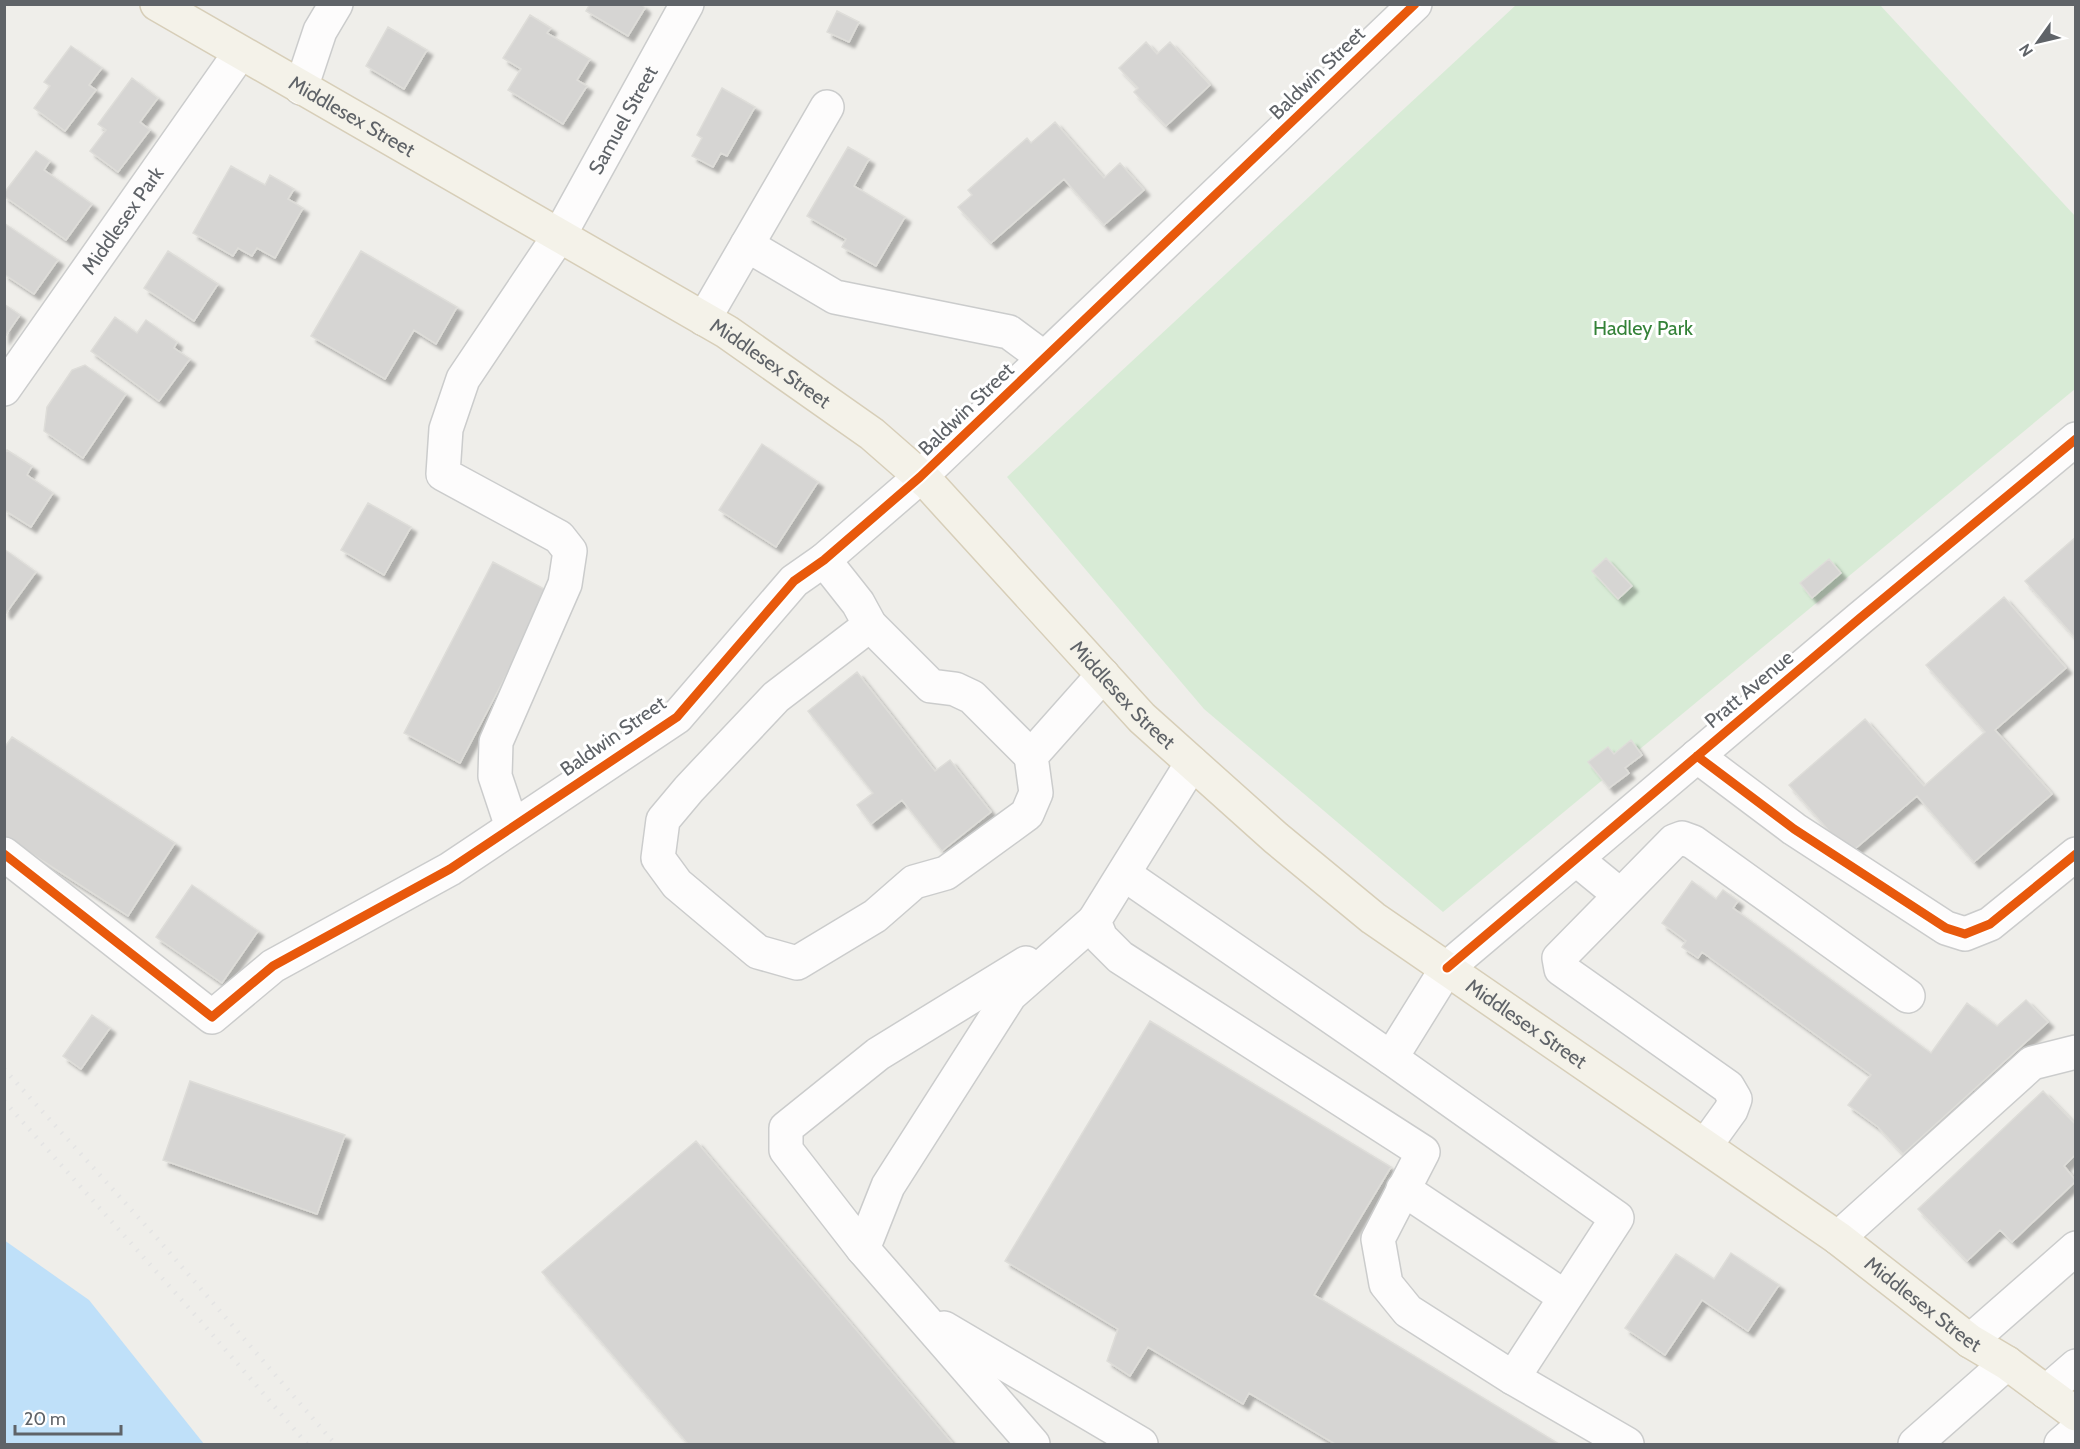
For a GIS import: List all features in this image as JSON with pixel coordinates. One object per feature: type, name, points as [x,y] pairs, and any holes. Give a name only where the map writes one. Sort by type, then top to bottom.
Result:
[{"type":"main road","name":"Middlesex Street","points":[[157,4],[727,332],[872,434],[920,477],[1142,718],[1276,838],[1373,918],[1838,1238],[1970,1341],[2007,1363],[2076,1414]]},
{"type":"street","points":[[301,88],[320,32],[336,4]]},
{"type":"street","name":"Samuel Street","points":[[519,823],[495,776],[496,742],[565,584],[570,551],[559,537],[444,474],[446,429],[463,379],[559,236],[687,4]]},
{"type":"street","name":"Baldwin Street","points":[[4,854],[212,1017],[273,966],[450,868],[677,717],[794,581],[824,560],[920,477],[1415,4]]},
{"type":"street","name":"Middlesex Park","points":[[4,389],[240,53]]},
{"type":"street","points":[[704,319],[827,107]]},
{"type":"street","points":[[747,245],[835,297],[1009,332],[1044,358]]},
{"type":"street","name":"Pratt Avenue","points":[[1391,1058],[1447,968],[2076,439]]},
{"type":"street","points":[[824,560],[858,603],[870,625],[931,686],[955,689],[972,697],[1031,756],[1036,793],[1027,814],[946,873],[914,882],[875,916],[797,963],[758,952],[676,884],[658,858],[663,820],[689,789],[776,697],[870,625]]},
{"type":"street","points":[[1031,756],[1103,675]]},
{"type":"street","points":[[1697,756],[1794,828],[1946,928],[1965,933],[1990,924],[2076,854]]},
{"type":"street","points":[[863,1249],[888,1186],[1010,995],[1094,921],[1192,763]]},
{"type":"street","points":[[1705,1146],[1731,1110],[1735,1099],[1728,1087],[1561,969],[1559,958],[1674,841],[1682,838],[1702,849],[1908,996]]},
{"type":"street","points":[[1576,859],[1620,895]]},
{"type":"street","points":[[1124,874],[1391,1058],[1617,1218],[1513,1378]]},
{"type":"street","points":[[1094,921],[1101,938],[1120,957],[1423,1152],[1378,1239],[1386,1284],[1408,1311],[1513,1378],[1627,1444]]},
{"type":"street","points":[[1033,1444],[863,1249],[786,1150],[786,1128],[878,1054],[1094,921]]},
{"type":"street","points":[[1838,1238],[2032,1063],[2076,1052]]},
{"type":"street","points":[[1403,1189],[1566,1297]]},
{"type":"street","points":[[1970,1341],[2076,1248]]},
{"type":"street","points":[[920,1314],[1141,1444]]},
{"type":"street","points":[[1915,1444],[2007,1363]]},
{"type":"street","points":[[2046,1392],[2076,1366]]},
{"type":"street","points":[[2061,1444],[2076,1431]]},
{"type":"green space","name":"Hadley Park","points":[[1516,5],[1880,5],[2075,216],[2075,389],[1443,912],[1204,709],[1007,477]]},
{"type":"water","points":[[4,1240],[89,1300],[204,1444],[5,1444]]},
{"type":"building","points":[[590,4],[641,4],[645,8],[628,36],[586,11]]},
{"type":"building","points":[[837,11],[859,22],[849,42],[827,32]]},
{"type":"building","points":[[530,15],[551,28],[547,33],[590,59],[577,80],[587,86],[563,124],[508,90],[521,69],[503,58]]},
{"type":"building","points":[[388,27],[427,50],[404,89],[366,66]]},
{"type":"building","points":[[1146,42],[1157,54],[1170,42],[1210,85],[1166,126],[1134,92],[1138,88],[1119,68]]},
{"type":"building","points":[[71,46],[102,68],[89,85],[96,90],[65,131],[34,108],[50,86],[44,82]]},
{"type":"building","points":[[132,78],[158,98],[140,122],[150,130],[118,172],[90,151],[106,130],[98,124]]},
{"type":"building","points":[[722,88],[755,107],[727,156],[721,153],[713,167],[692,156],[702,138],[697,135]]},
{"type":"building","points":[[1055,122],[1104,178],[1120,163],[1144,190],[1104,225],[1064,179],[991,243],[958,207],[972,195],[968,190],[1027,138],[1031,143]]},
{"type":"building","points":[[848,147],[869,159],[854,186],[905,217],[876,266],[842,247],[846,239],[807,216]]},
{"type":"building","points":[[36,151],[50,161],[44,170],[92,204],[66,240],[4,196]]},
{"type":"building","points":[[231,166],[265,185],[270,175],[294,189],[288,199],[303,208],[275,258],[257,248],[252,256],[238,248],[233,256],[193,233]]},
{"type":"building","points":[[4,223],[58,260],[34,294],[4,274]]},
{"type":"building","points":[[168,251],[218,284],[194,321],[144,288]]},
{"type":"building","points":[[361,251],[457,307],[436,344],[414,330],[385,379],[311,336]]},
{"type":"building","points":[[4,304],[20,315],[4,338]]},
{"type":"building","points":[[115,317],[137,333],[146,320],[177,342],[174,348],[190,359],[159,401],[91,351]]},
{"type":"building","points":[[85,365],[126,394],[83,458],[44,431],[47,407],[72,370]]},
{"type":"building","points":[[762,444],[818,482],[776,547],[719,510]]},
{"type":"building","points":[[7,450],[32,466],[27,475],[53,493],[31,527],[4,510],[4,454]]},
{"type":"building","points":[[368,503],[411,527],[384,575],[341,550]]},
{"type":"building","points":[[2076,537],[2076,639],[2025,581]]},
{"type":"building","points":[[4,549],[36,572],[6,613],[4,611]]},
{"type":"building","points":[[1606,558],[1632,586],[1618,599],[1592,571]]},
{"type":"building","points":[[1829,559],[1841,573],[1812,598],[1800,583]]},
{"type":"building","points":[[493,562],[550,592],[460,763],[404,733]]},
{"type":"building","points":[[2004,597],[2066,668],[1995,730],[2052,794],[1974,862],[1917,796],[1849,854],[1789,785],[1865,719],[1924,786],[1985,732],[1926,665]]},
{"type":"building","points":[[857,672],[935,771],[950,760],[991,812],[942,851],[902,800],[871,824],[857,805],[873,793],[808,711]]},
{"type":"building","points":[[12,737],[175,843],[128,916],[4,836],[4,748]]},
{"type":"building","points":[[1631,740],[1642,755],[1625,768],[1629,773],[1609,788],[1588,762],[1608,747],[1614,754]]},
{"type":"building","points":[[1692,881],[1716,899],[1723,890],[1738,901],[1733,908],[1931,1053],[1967,1003],[1997,1026],[2026,1000],[2048,1022],[1903,1154],[1878,1127],[1848,1105],[1871,1075],[1702,952],[1698,958],[1682,947],[1686,941],[1662,923]]},
{"type":"building","points":[[192,885],[258,931],[222,983],[156,937]]},
{"type":"building","points":[[92,1015],[110,1028],[81,1069],[63,1056]]},
{"type":"building","points":[[1150,1021],[1391,1167],[1314,1295],[1559,1444],[1335,1444],[1249,1393],[1243,1404],[1148,1347],[1130,1376],[1107,1361],[1118,1329],[1005,1261]]},
{"type":"building","points":[[190,1081],[345,1135],[317,1214],[163,1160]]},
{"type":"building","points":[[2043,1091],[2076,1125],[2076,1154],[2064,1166],[2076,1181],[2012,1242],[2000,1230],[1967,1261],[1918,1209]]},
{"type":"building","points":[[696,1141],[953,1444],[688,1444],[542,1272]]},
{"type":"building","points":[[1731,1253],[1779,1285],[1748,1331],[1702,1300],[1665,1355],[1625,1328],[1676,1254],[1714,1279]]},
{"type":"railway","points":[[4,1069],[156,1237],[335,1444]]},
{"type":"railway","points":[[4,1101],[307,1444]]},
{"type":"cycle path","points":[[4,854],[212,1017],[273,966],[450,869],[677,717],[794,581],[824,560],[920,477],[1415,4]]},
{"type":"cycle path","points":[[1447,968],[1859,619],[2076,439]]},
{"type":"cycle path","points":[[1697,756],[1794,829],[1946,928],[1965,934],[1990,924],[2076,854]]}]
